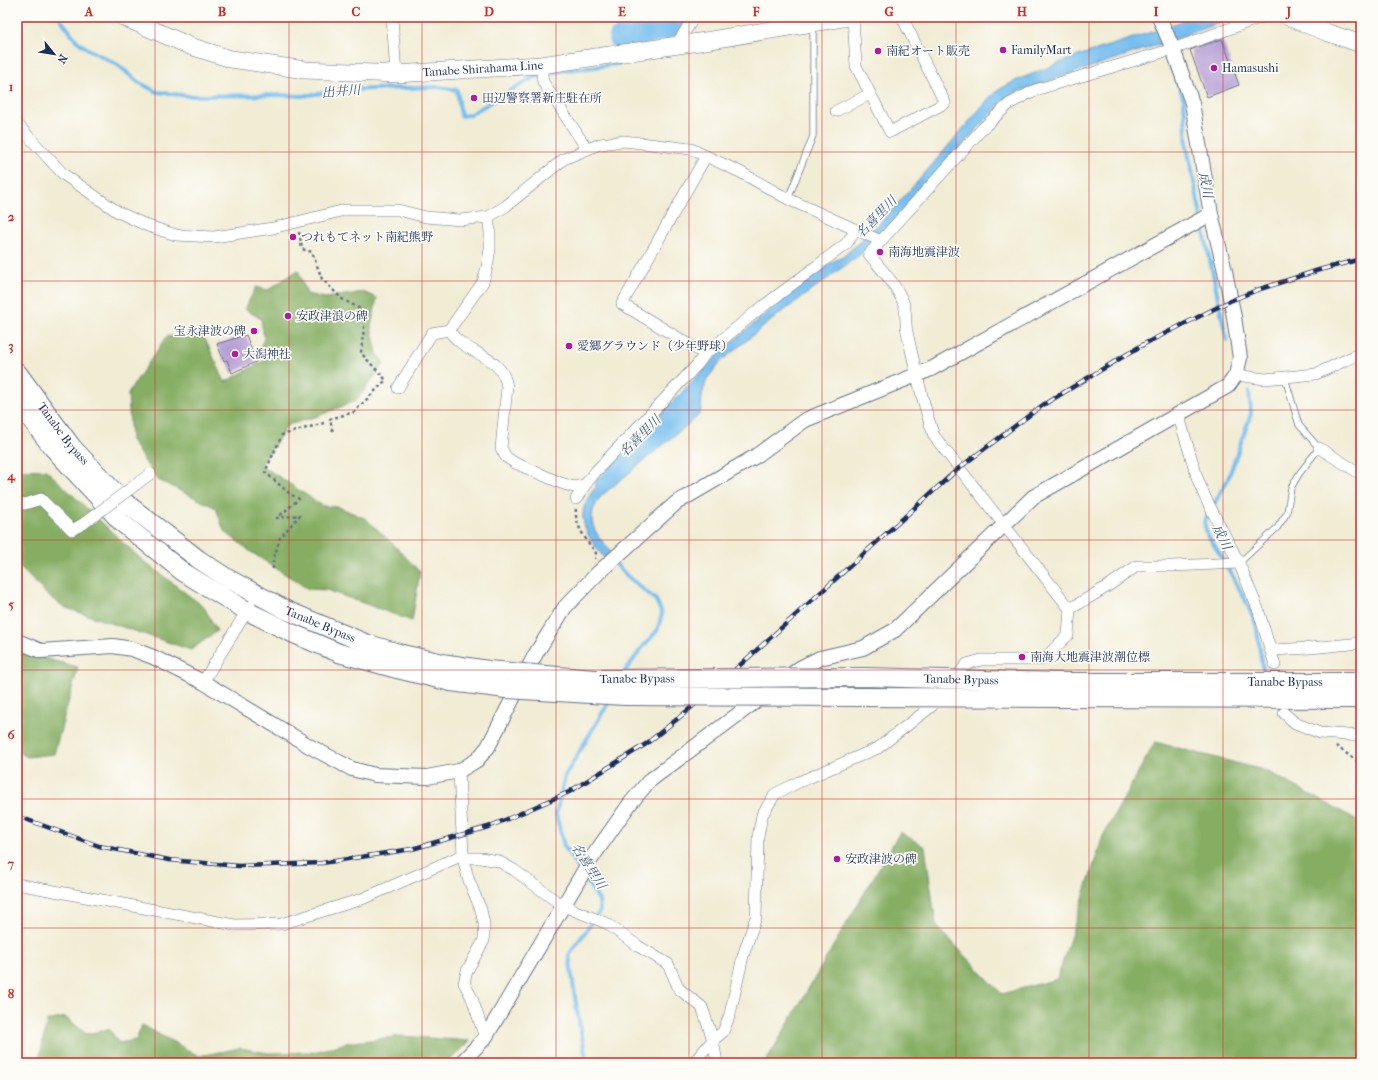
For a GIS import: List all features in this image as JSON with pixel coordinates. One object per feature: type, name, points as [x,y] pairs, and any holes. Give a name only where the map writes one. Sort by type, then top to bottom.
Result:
[{"type":"highway","name":"Tanabe Bypass","points":[[17,372],[72,447],[122,500],[198,558],[257,595],[286,610],[365,643],[400,661]]},
{"type":"highway","name":"Tanabe Bypass","points":[[17,402],[52,447],[121,522],[183,572],[247,611],[294,634],[339,653],[400,661],[448,664],[488,670],[593,679],[863,677],[1061,690],[1361,699]]},
{"type":"highway","name":"Tanabe Bypass","points":[[1061,690],[1361,682]]},
{"type":"main road","name":"Tanabe Shirahama Line","points":[[123,17],[190,46],[231,59],[305,70],[396,74],[542,74],[677,44],[812,20],[848,17]]},
{"type":"main road","points":[[1288,17],[1361,44]]},
{"type":"street","points":[[392,17],[396,74]]},
{"type":"street","points":[[677,44],[694,17]]},
{"type":"street","points":[[853,17],[856,66],[890,132],[945,103],[902,17]]},
{"type":"street","points":[[461,1063],[485,1038],[575,884],[629,805],[649,781],[800,668],[820,658],[863,648],[895,630],[1033,497],[1228,386],[1236,375],[1240,358],[1234,317],[1225,271],[1211,214],[1192,103],[1173,49],[1159,17]]},
{"type":"street","points":[[693,1063],[713,1040],[723,1032],[730,1014],[743,956],[756,918],[758,837],[762,815],[775,794],[878,748],[932,706],[967,664],[981,660],[1041,660],[1068,635],[1070,609],[934,436],[925,410],[906,327],[904,302],[892,282],[869,254],[982,129],[1009,104],[1036,90],[1173,49],[1262,17]]},
{"type":"street","points":[[542,74],[587,149]]},
{"type":"street","points":[[836,111],[870,94]]},
{"type":"street","points":[[17,124],[63,174],[118,212],[148,226],[176,235],[214,238],[273,228],[346,210],[398,210],[426,217],[460,220],[488,217],[506,206],[564,159],[600,144],[624,141],[691,149],[740,172],[788,198],[880,241]]},
{"type":"street","points":[[705,354],[622,304],[706,156]]},
{"type":"street","points":[[17,641],[41,651],[113,646],[153,657],[203,682],[311,747],[352,769],[375,775],[427,777],[459,771],[477,760],[488,747],[535,655],[565,607],[601,571],[676,503],[756,456],[805,420],[917,375],[938,365],[1211,214]]},
{"type":"street","points":[[398,388],[432,333],[449,330],[483,282],[490,249],[488,217]]},
{"type":"street","points":[[576,499],[596,471],[698,365],[705,354],[758,310],[846,244],[858,231]]},
{"type":"street","points":[[449,330],[453,337],[496,364],[506,379],[507,387],[501,448],[506,457],[515,464],[561,483],[574,487],[585,485]]},
{"type":"street","points":[[1236,375],[1265,379],[1316,374],[1361,353]]},
{"type":"street","points":[[1178,414],[1198,480],[1205,497],[1239,563],[1258,609],[1275,665]]},
{"type":"street","points":[[1319,448],[1361,474]]},
{"type":"street","points":[[17,504],[25,504],[41,499],[72,530],[83,524],[150,474]]},
{"type":"street","points":[[1070,609],[1137,566],[1239,563]]},
{"type":"street","points":[[203,682],[257,595]]},
{"type":"street","points":[[1271,650],[1361,643]]},
{"type":"street","points":[[1284,713],[1296,722],[1320,734],[1361,736]]},
{"type":"street","points":[[459,771],[465,856],[464,862],[468,878],[481,910],[484,924],[484,940],[467,971],[464,983],[472,998],[485,1038]]},
{"type":"street","points":[[17,884],[234,925],[281,924],[362,899],[465,856],[498,861],[514,870],[563,906],[606,923],[638,946],[668,964],[679,989],[702,1007],[713,1040],[717,1063]]},
{"type":"lane","points":[[788,198],[813,136],[812,20]]},
{"type":"lane","points":[[1239,563],[1277,528],[1287,513],[1290,488],[1319,448],[1299,425],[1285,378]]},
{"type":"path","points":[[297,222],[302,249],[312,252],[322,279],[342,299],[366,312],[361,353],[386,380],[354,412],[330,419],[333,434]]},
{"type":"path","points":[[273,569],[273,561],[280,538],[300,515],[277,518],[299,499],[290,494],[265,472],[282,434],[324,424]]},
{"type":"path","points":[[576,499],[575,514],[581,530],[596,553],[594,567],[601,571]]},
{"type":"path","points":[[1320,734],[1361,764]]},
{"type":"green space","points":[[298,270],[307,294],[325,298],[363,292],[377,298],[371,327],[377,353],[384,364],[356,401],[318,416],[288,425],[261,465],[323,506],[339,507],[366,519],[392,543],[420,572],[412,621],[327,590],[308,589],[251,552],[224,531],[216,508],[156,479],[131,440],[128,393],[166,337],[196,333],[205,339],[225,382],[267,359],[259,349],[264,339],[261,319],[245,309],[256,287],[268,290]]},
{"type":"green space","points":[[17,469],[46,470],[142,560],[204,607],[217,631],[191,650],[66,608],[48,596],[17,564]]},
{"type":"green space","points":[[17,651],[78,667],[54,754],[27,757],[17,751]]},
{"type":"green space","points":[[1155,742],[1267,771],[1361,822],[1361,1063],[765,1063],[900,832],[925,847],[936,925],[1002,994],[1057,979],[1103,836]]},
{"type":"green space","points":[[65,1017],[87,1034],[109,1029],[119,1043],[136,1040],[142,1025],[199,1056],[240,1048],[268,1053],[314,1052],[346,1043],[402,1036],[470,1041],[447,1063],[40,1063],[40,1055],[47,1021]]},
{"type":"water","points":[[1192,17],[1233,17],[1184,36],[1019,91],[1003,100],[882,236],[866,250],[778,315],[720,362],[707,379],[702,395],[701,410],[698,416],[601,496],[595,505],[592,513],[593,526],[596,533],[612,554],[606,560],[592,542],[584,525],[584,507],[588,497],[596,487],[596,480],[726,347],[797,288],[834,261],[843,257],[879,224],[991,96],[1013,82],[1056,64]]},
{"type":"building","name":"Hamasushi","points":[[1222,39],[1239,85],[1207,97],[1190,50]]},
{"type":"building","points":[[246,335],[256,362],[232,373],[227,360],[224,361],[217,344]]},
{"type":"waterway","name":"出井川","points":[[59,17],[77,41],[88,49],[118,65],[138,82],[157,92],[189,96],[302,96],[344,90],[439,87],[457,90],[461,116],[469,115],[532,78],[560,71],[618,64]]},
{"type":"waterway","name":"出井川","points":[[620,38],[645,34],[662,29],[684,17]]},
{"type":"waterway","name":"成川","points":[[1162,40],[1184,100],[1187,147],[1201,216]]},
{"type":"waterway","name":"成川","points":[[1202,222],[1227,341]]},
{"type":"waterway","name":"成川","points":[[1249,391],[1251,414],[1228,479],[1204,522],[1207,534],[1244,597],[1256,624],[1263,670]]},
{"type":"waterway","name":"名喜里川","points":[[614,562],[627,576],[656,600],[662,614],[657,631],[642,648],[623,674]]},
{"type":"waterway","name":"名喜里川","points":[[580,871],[564,846],[556,814],[565,776],[610,700]]},
{"type":"waterway","name":"名喜里川","points":[[584,877],[599,900],[600,911],[569,955],[577,1011],[587,1063]]},
{"type":"railway","points":[[17,816],[99,846],[169,860],[239,866],[322,863],[412,849],[488,827],[569,792],[646,744],[719,684],[959,468],[1043,405],[1144,344],[1230,301],[1257,290],[1319,270],[1361,259]]},
{"type":"place","name":"FamilyMart","points":[[1003,50]]},
{"type":"place","name":"南紀オート販売","points":[[878,51]]},
{"type":"place","name":"Hamasushi","points":[[1214,68]]},
{"type":"place","name":"田辺警察署新庄駐在所","points":[[474,98]]},
{"type":"place","name":"つれもてネット南紀熊野","points":[[293,237]]},
{"type":"place","name":"南海地震津波","points":[[880,252]]},
{"type":"place","name":"安政津浪の碑","points":[[288,316]]},
{"type":"place","name":"宝永津波の碑","points":[[254,331]]},
{"type":"place","name":"愛郷グラウンド（少年野球）","points":[[569,346]]},
{"type":"place","name":"大潟神社","points":[[235,354]]},
{"type":"place","name":"南海大地震津波潮位標","points":[[1022,657]]},
{"type":"place","name":"安政津波の碑","points":[[837,859]]}]
